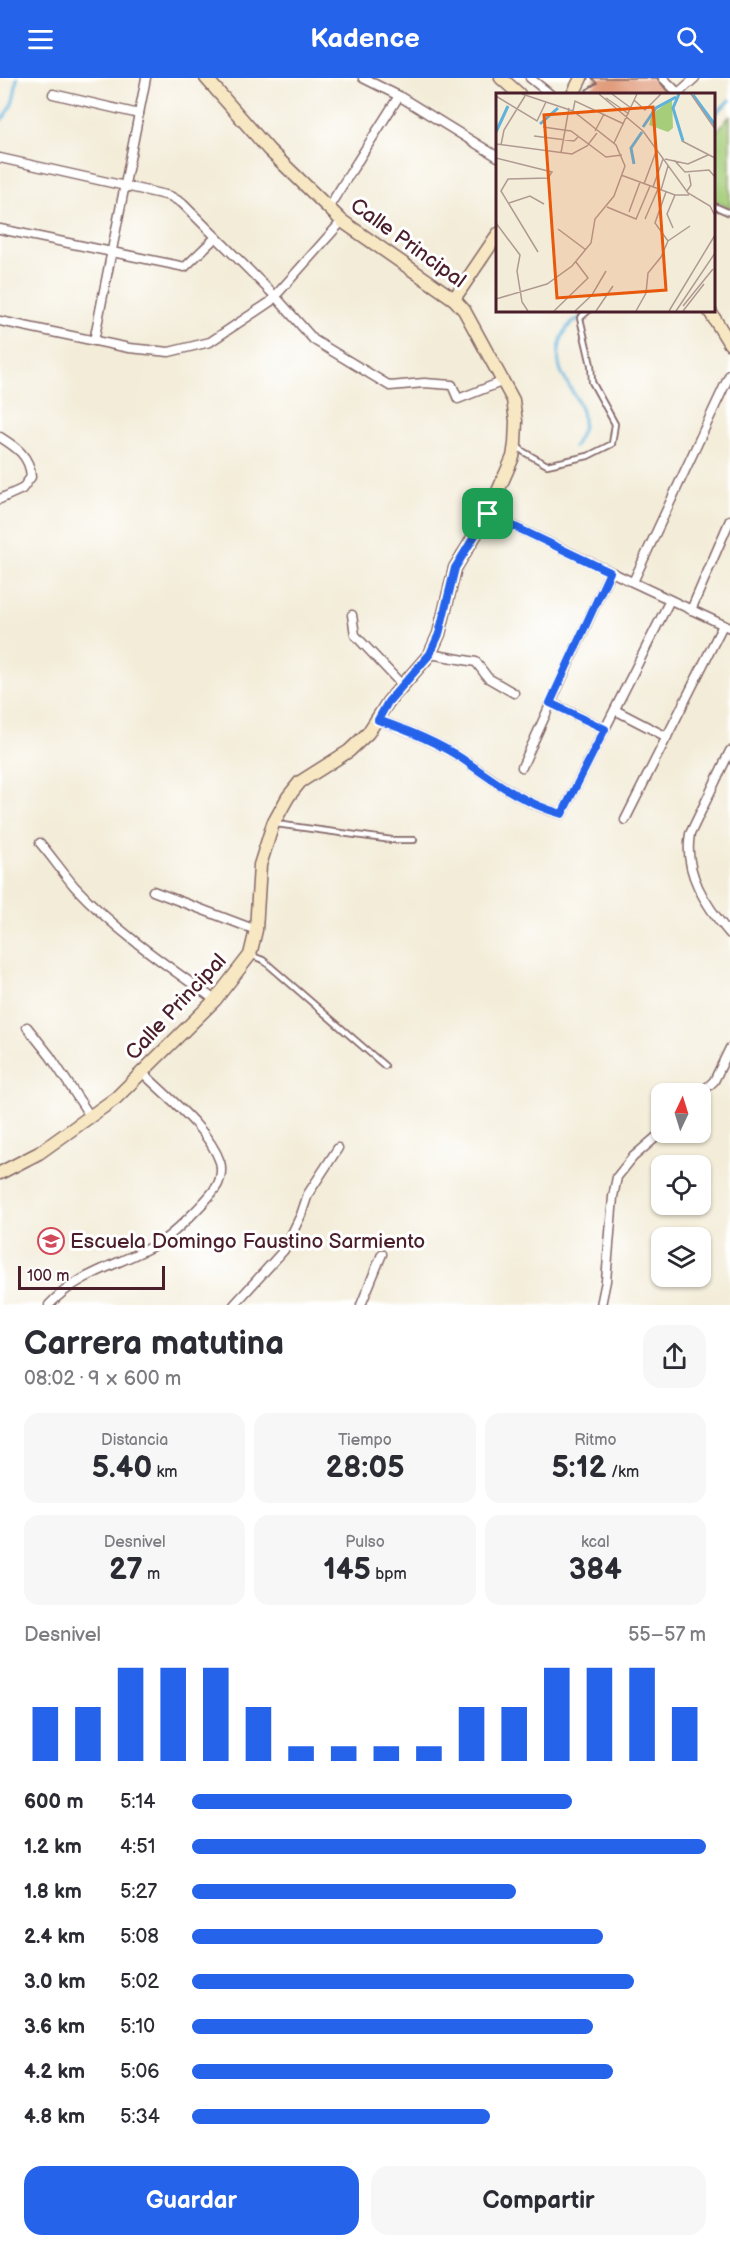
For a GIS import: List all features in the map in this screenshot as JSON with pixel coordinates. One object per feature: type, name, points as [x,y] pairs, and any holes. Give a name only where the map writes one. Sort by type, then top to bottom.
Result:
[{"type":"street","points":[[94,341],[146,78]]},
{"type":"street","name":"Calle Principal","points":[[0,1173],[39,1153],[116,1098],[216,1000],[250,955],[256,930],[260,865],[273,824],[288,796],[300,782],[349,750],[368,733],[388,702],[430,654],[439,634],[455,568],[488,514],[513,457],[516,421],[513,400],[464,310],[454,300],[342,221],[269,150],[206,78]]},
{"type":"street","points":[[363,78],[399,96],[496,156]]},
{"type":"street","points":[[501,78],[518,93]]},
{"type":"street","points":[[530,78],[549,93]]},
{"type":"street","points":[[573,93],[580,78]]},
{"type":"street","points":[[663,78],[678,93],[695,78]]},
{"type":"street","points":[[53,94],[139,114]]},
{"type":"street","points":[[328,208],[399,96]]},
{"type":"street","points":[[0,158],[170,196],[182,203],[275,296],[315,340],[390,386],[424,382],[452,386],[458,399],[504,381]]},
{"type":"street","points":[[0,321],[129,348],[169,352],[210,342],[270,302],[342,221]]},
{"type":"street","points":[[0,229],[184,267],[216,237]]},
{"type":"street","points":[[454,300],[496,237]]},
{"type":"street","points":[[710,312],[730,344]]},
{"type":"street","points":[[633,582],[730,374]]},
{"type":"street","points":[[0,437],[20,451],[28,460],[31,469],[31,477],[22,489],[0,499]]},
{"type":"street","points":[[488,514],[727,626],[625,820]]},
{"type":"street","points":[[691,610],[730,520]]},
{"type":"street","points":[[522,767],[610,572]]},
{"type":"street","points":[[378,720],[409,730],[433,742],[504,789],[562,814],[670,600]]},
{"type":"street","points":[[352,615],[355,635],[402,685]]},
{"type":"street","points":[[430,654],[476,662],[488,678],[514,693]]},
{"type":"street","points":[[550,703],[605,729]]},
{"type":"street","points":[[615,710],[667,737]]},
{"type":"street","points":[[730,751],[690,834],[687,848],[692,870],[707,906],[730,934]]},
{"type":"street","points":[[40,843],[74,886],[119,929],[137,945],[216,1000]]},
{"type":"street","points":[[153,891],[256,930]]},
{"type":"street","points":[[27,1027],[50,1056],[90,1116]]},
{"type":"street","points":[[711,1084],[730,1048]]},
{"type":"street","points":[[49,1305],[79,1280],[162,1241],[198,1207],[218,1184],[221,1173],[220,1162],[206,1137],[142,1072]]},
{"type":"street","points":[[601,1305],[606,1281],[613,1197],[618,1178],[633,1157],[651,1141]]},
{"type":"street","points":[[234,1305],[284,1250],[301,1215],[308,1194],[338,1148]]},
{"type":"street","points":[[361,1305],[382,1254]]},
{"type":"lane","points":[[715,206],[730,213]]},
{"type":"lane","points":[[515,444],[524,452],[548,465],[588,456],[612,444],[615,424],[592,382],[591,365],[581,319],[587,312]]},
{"type":"lane","points":[[273,824],[392,840],[414,840]]},
{"type":"lane","points":[[250,955],[263,960],[385,1066]]},
{"type":"green space","points":[[730,116],[730,208],[715,201],[715,133]]},
{"type":"building","points":[[592,78],[657,78],[668,92],[589,93],[586,90],[597,83]]},
{"type":"waterway","points":[[0,121],[11,107],[17,78]]},
{"type":"waterway","points":[[715,114],[730,100]]},
{"type":"waterway","points":[[574,447],[582,430],[582,413],[577,399],[564,378],[558,359],[560,345],[568,327],[593,312]]},
{"type":"place","name":"Escuela Domingo Faustino Sarmiento","points":[[51,1241]]},
{"type":"route","points":[[488,514],[610,572],[550,703],[605,729],[562,814],[504,789],[433,742],[409,730],[378,720],[388,702],[430,654],[439,634],[455,568],[488,514]]}]
